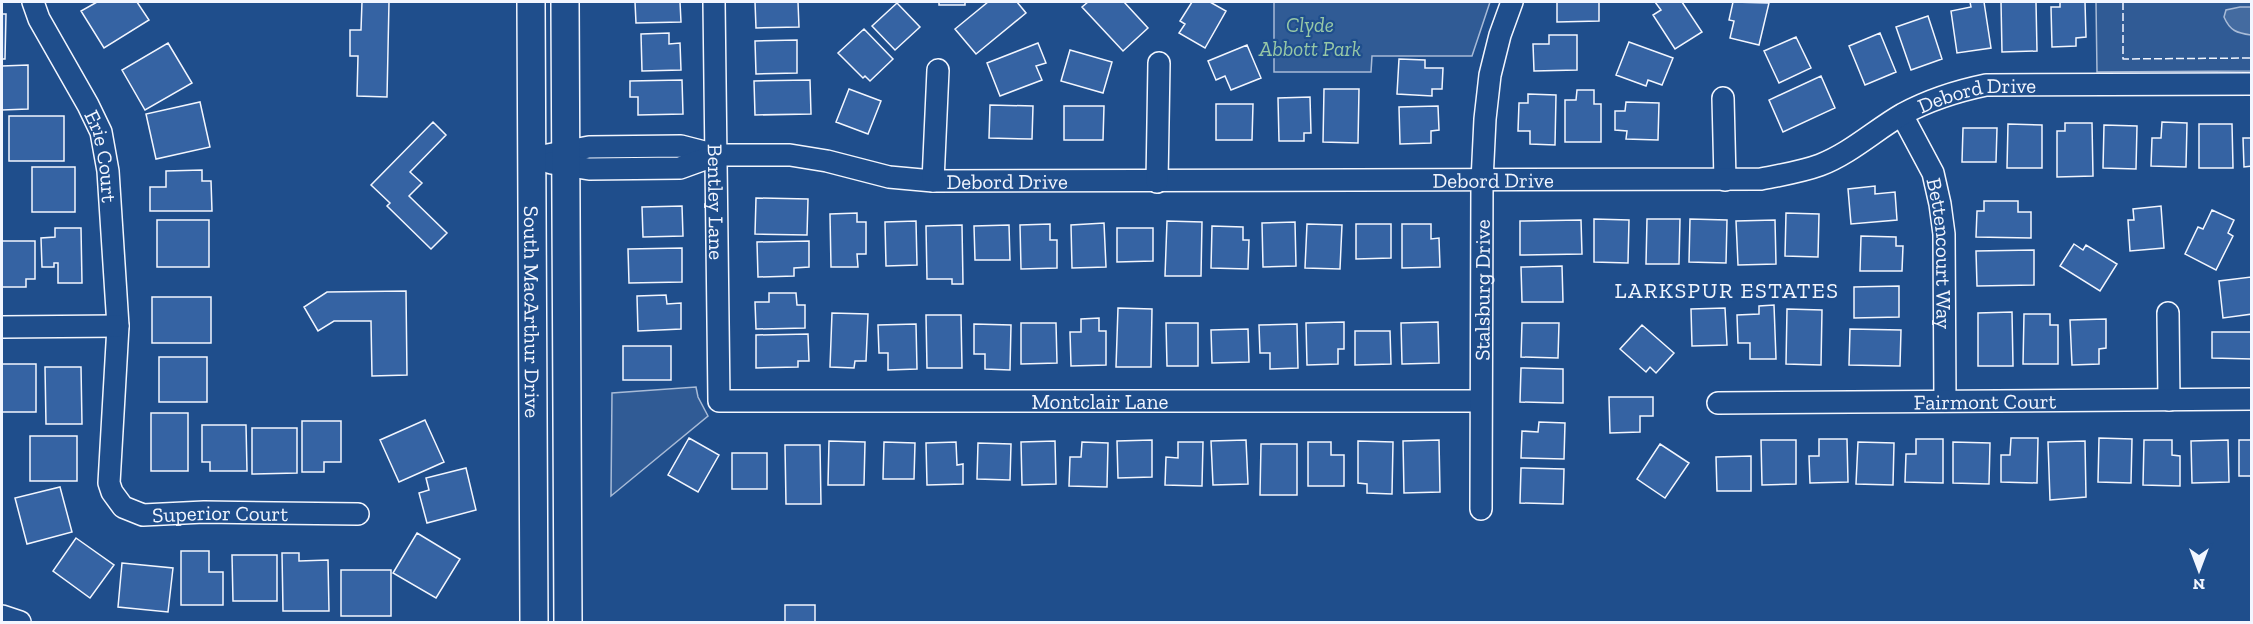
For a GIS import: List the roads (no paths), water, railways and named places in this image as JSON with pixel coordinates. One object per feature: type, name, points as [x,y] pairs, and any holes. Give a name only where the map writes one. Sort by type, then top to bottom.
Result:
[{"type":"main road","name":"South MacArthur Drive","points":[[531,2],[534,622]]},
{"type":"main road","name":"South MacArthur Drive","points":[[565,2],[568,622]]},
{"type":"street","name":"Erie Court","points":[[33,2],[39,19],[101,132],[108,171],[118,326]]},
{"type":"street","name":"Bentley Lane","points":[[714,2],[719,402]]},
{"type":"street","name":"Stalsburg Drive","points":[[1481,509],[1482,181],[1490,75],[1500,35],[1512,2]]},
{"type":"street","points":[[1157,182],[1159,63]]},
{"type":"street","points":[[933,181],[938,70]]},
{"type":"street","name":"Debord Drive","points":[[532,158],[566,158],[589,169],[680,168],[716,155],[790,155],[827,161],[889,177],[933,181],[1761,179],[1820,165],[1846,152],[1902,115],[1958,91],[1986,85],[2252,84]]},
{"type":"street","points":[[1723,98],[1725,180]]},
{"type":"street","name":"Bettencourt Way","points":[[1902,115],[1933,173],[1940,204],[1944,234],[1945,401]]},
{"type":"street","points":[[2168,313],[2169,400]]},
{"type":"street","points":[[2,327],[118,326]]},
{"type":"street","name":"Superior Court","points":[[118,326],[109,483],[112,492],[123,507],[143,515],[204,512],[358,514]]},
{"type":"street","name":"Fairmont Court","points":[[1718,403],[2252,399]]},
{"type":"street","name":"Montclair Lane","points":[[719,402],[1480,401]]},
{"type":"street","points":[[2,616],[20,622]]},
{"type":"district","name":"LARKSPUR ESTATES","points":[[1727,290]]},
{"type":"park label","name":"Clyde Abbott Park","points":[[1310,36]]}]
